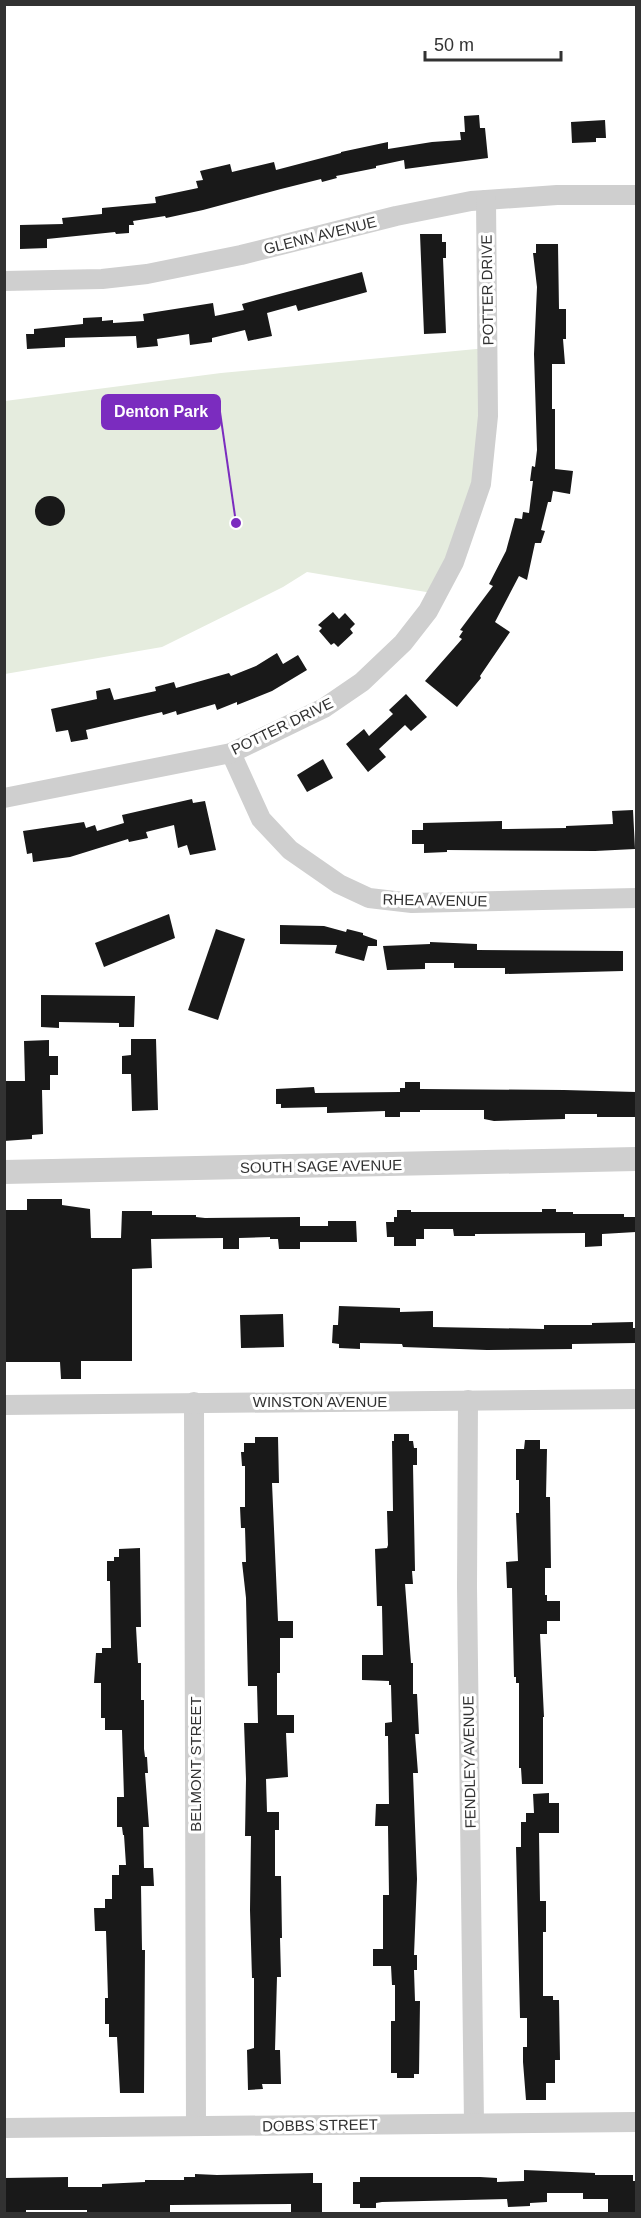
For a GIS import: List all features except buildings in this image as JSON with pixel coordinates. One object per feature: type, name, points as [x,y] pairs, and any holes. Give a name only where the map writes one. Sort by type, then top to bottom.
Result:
[{"type":"street","name":"GLENN AVENUE","points":[[4,281],[102,279],[147,274],[241,255],[396,216],[471,201],[557,195],[636,195]]},
{"type":"street","name":"POTTER DRIVE","points":[[4,798],[231,753],[324,708],[362,682],[403,643],[428,611],[454,562],[481,484],[488,416],[486,200]]},
{"type":"street","name":"RHEA AVENUE","points":[[231,753],[261,819],[290,850],[339,884],[369,898],[412,903],[636,898]]},
{"type":"street","name":"SOUTH SAGE AVENUE","points":[[4,1172],[636,1159]]},
{"type":"street","name":"WINSTON AVENUE","points":[[4,1406],[194,1402],[636,1399]]},
{"type":"street","name":"FENDLEY AVENUE","points":[[468,1400],[467,1587],[474,2123]]},
{"type":"street","name":"BELMONT STREET","points":[[194,1402],[196,2126]]},
{"type":"street","name":"DOBBS STREET","points":[[4,2128],[636,2122]]},
{"type":"shaded area","points":[[487,348],[481,484],[438,594],[307,572],[283,587],[162,647],[5,674],[5,401],[221,373]]},
{"type":"place","name":"Denton Park","points":[[236,523]]}]
